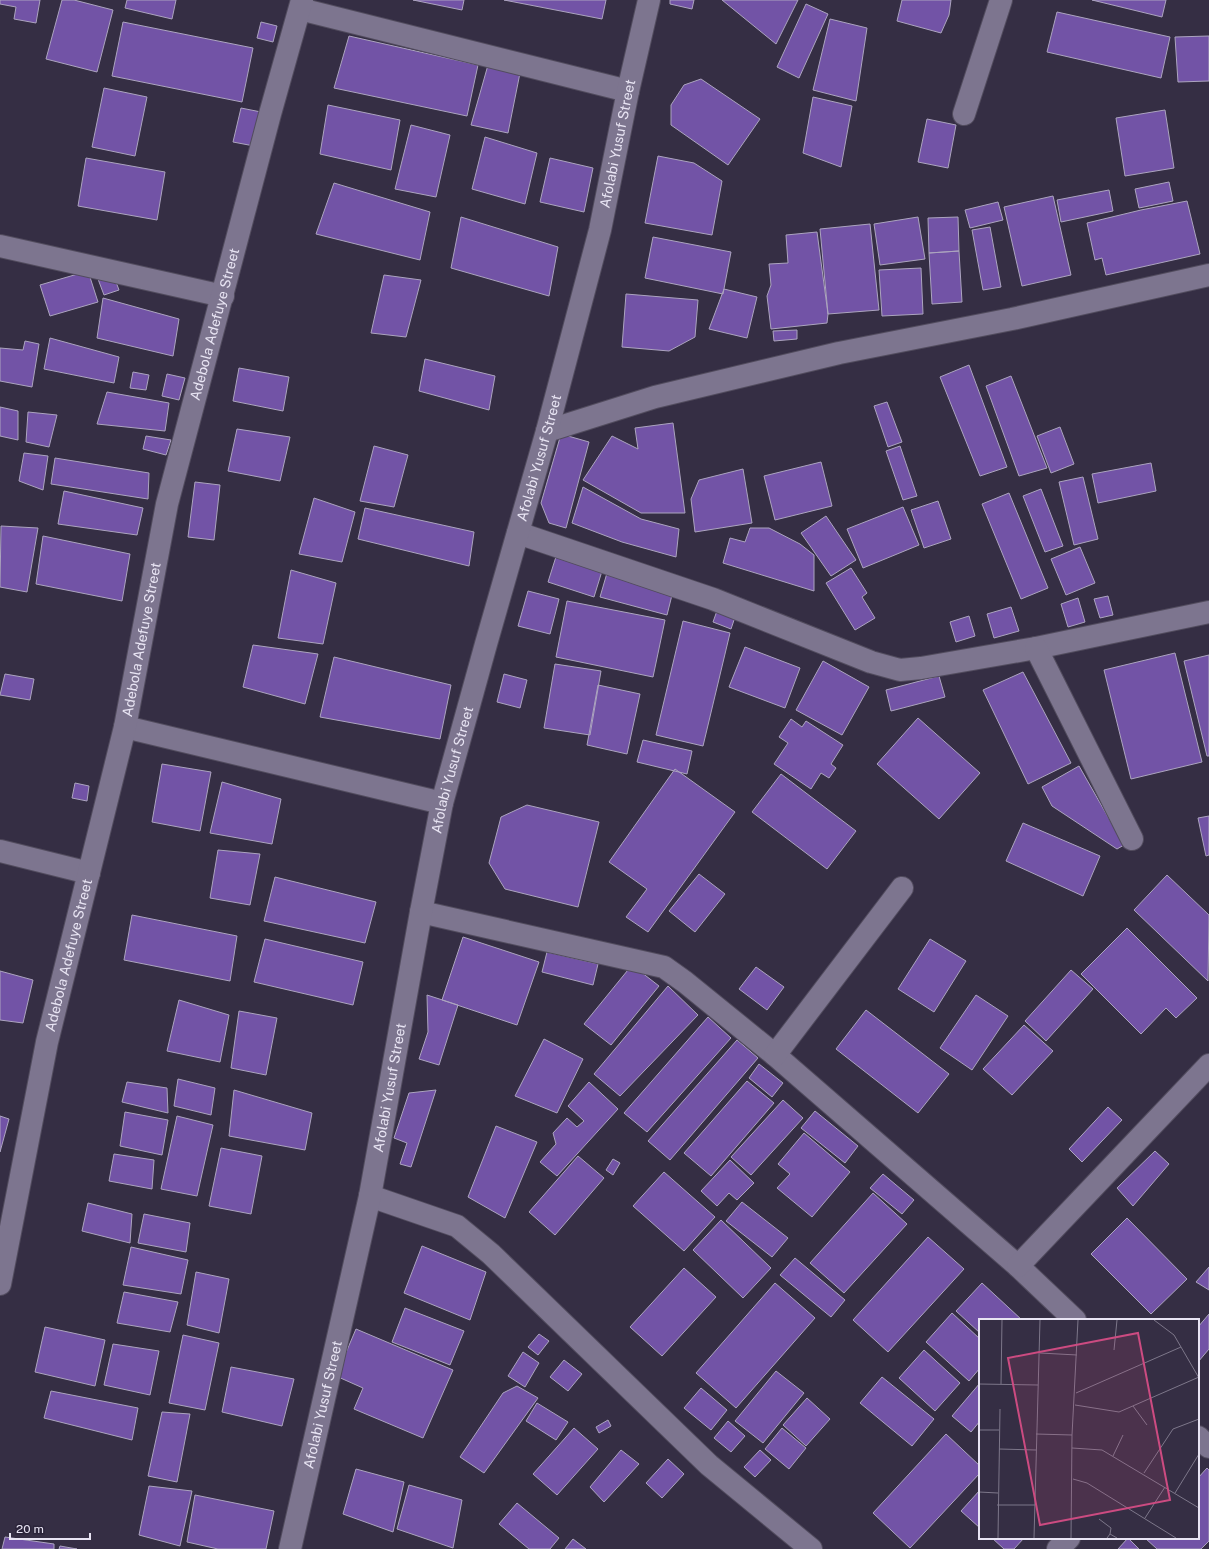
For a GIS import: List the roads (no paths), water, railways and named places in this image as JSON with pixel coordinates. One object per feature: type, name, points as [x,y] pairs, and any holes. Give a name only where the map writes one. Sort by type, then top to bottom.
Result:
[{"type":"street","name":"Afolabi Yusuf Street","points":[[290,1549],[370,1196],[442,802],[547,431],[600,230],[628,92],[649,0]]},
{"type":"street","points":[[964,114],[1001,0]]},
{"type":"street","points":[[301,5],[628,92]]},
{"type":"street","name":"Adebola Adefuye Street","points":[[0,1284],[47,1042],[125,727],[167,504],[270,114],[301,5]]},
{"type":"street","points":[[0,246],[223,296]]},
{"type":"street","points":[[547,431],[655,397],[832,355],[1012,319],[1209,275]]},
{"type":"street","points":[[518,533],[713,599],[871,662],[900,670],[921,668],[1036,648],[1209,612]]},
{"type":"street","points":[[1036,648],[1132,839]]},
{"type":"street","points":[[125,727],[442,802]]},
{"type":"street","points":[[0,851],[89,873]]},
{"type":"street","points":[[775,1055],[902,888]]},
{"type":"street","points":[[421,912],[664,967],[685,982],[775,1055],[1018,1266],[1074,1319]]},
{"type":"street","points":[[1018,1266],[1209,1065]]},
{"type":"street","points":[[370,1196],[456,1226],[491,1254],[710,1465],[811,1549]]},
{"type":"street","points":[[1199,1437],[1209,1446]]},
{"type":"street","points":[[1058,1549],[1068,1539]]}]
